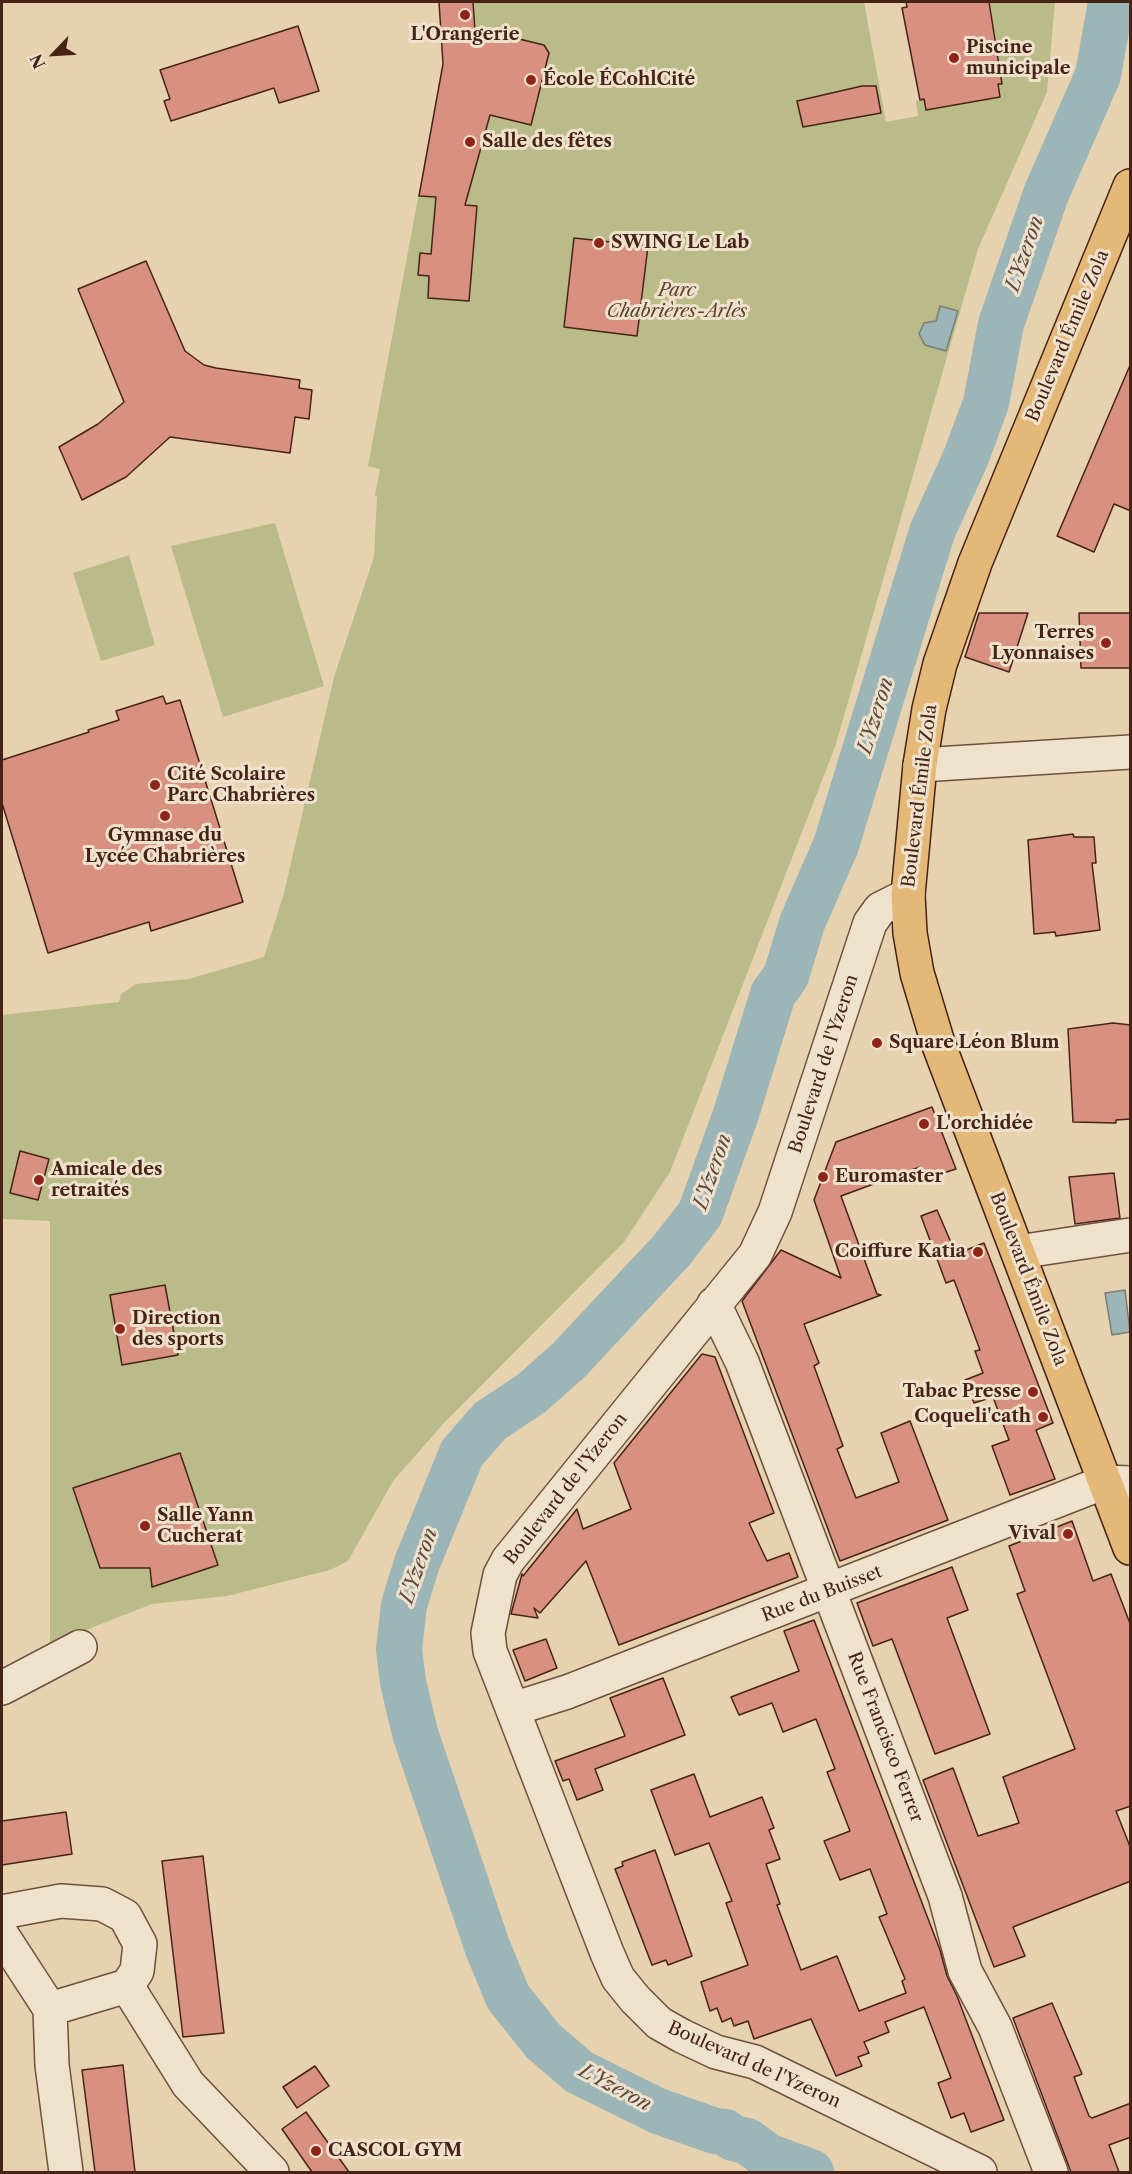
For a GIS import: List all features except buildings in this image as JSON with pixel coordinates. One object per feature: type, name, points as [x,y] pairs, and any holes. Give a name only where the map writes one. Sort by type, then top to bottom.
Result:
[{"type":"main road","name":"Boulevard Émile Zola","points":[[1131,186],[971,572],[934,685],[920,765],[908,895],[910,933],[920,983],[938,1043],[1018,1252],[1118,1483],[1131,1548]]},
{"type":"street","points":[[920,765],[1131,752]]},
{"type":"street","name":"Boulevard de l'Yzeron","points":[[908,895],[880,909],[870,923],[775,1212],[755,1255],[508,1560],[500,1575],[488,1633],[490,1651],[610,1961],[618,1978],[659,2023],[716,2052],[755,2062],[980,2172]]},
{"type":"street","points":[[1018,1252],[1131,1235]]},
{"type":"street","name":"Rue Francisco Ferrer","points":[[714,1304],[742,1362],[945,1896],[965,1971],[995,2027],[1051,2172]]},
{"type":"street","name":"Rue du Buisset","points":[[513,1709],[567,1692],[1118,1483]]},
{"type":"street","points":[[2,1688],[80,1647]]},
{"type":"street","points":[[2,1912],[61,1901],[102,1904],[125,1916],[140,1944],[137,1971],[127,1986],[50,2009]]},
{"type":"street","points":[[2,1935],[50,2009],[52,2065],[66,2172]]},
{"type":"street","points":[[127,1986],[188,2084],[272,2172]]},
{"type":"green space","name":"Parc Chabrières-Arlès","points":[[439,2],[864,2],[886,122],[918,116],[916,101],[920,100],[917,60],[912,60],[902,8],[906,7],[906,2],[1055,2],[1047,92],[978,249],[835,747],[670,1172],[624,1242],[444,1423],[393,1481],[348,1561],[330,1570],[227,1596],[152,1604],[50,1644],[50,1221],[2,1219],[2,1015],[119,1002],[121,994],[136,984],[189,979],[264,957],[284,893],[334,677],[374,557],[377,496],[375,495],[380,469],[368,466],[443,64]]},
{"type":"green space","points":[[275,523],[324,686],[223,717],[171,546]]},
{"type":"green space","points":[[129,555],[155,645],[101,661],[73,573]]},
{"type":"water","points":[[940,306],[958,311],[946,351],[925,345],[919,334],[924,323],[936,321]]},
{"type":"water","points":[[1125,1290],[1130,1332],[1112,1335],[1105,1293]]},
{"type":"waterway","name":"L'Yzeron","points":[[811,2172],[767,2156],[747,2141],[733,2138],[725,2132],[715,2131],[658,2111],[579,2072],[543,2041],[508,1997],[487,1946],[415,1733],[403,1682],[399,1649],[404,1605],[417,1563],[462,1453],[490,1421],[532,1393],[569,1360],[671,1251],[700,1214],[736,1114],[773,994],[786,976],[802,923],[836,845],[932,532],[966,457],[986,403],[1001,324],[1046,194],[1098,75],[1111,2]]},
{"type":"place","name":"L'Orangerie","points":[[465,15]]},
{"type":"place","name":"Piscine municipale","points":[[954,58]]},
{"type":"place","name":"École ÉCohlCité","points":[[531,80]]},
{"type":"place","name":"Salle des fêtes","points":[[470,142]]},
{"type":"place","name":"SWING Le Lab","points":[[599,243]]},
{"type":"place","name":"Terres Lyonnaises","points":[[1106,643]]},
{"type":"place","name":"Cité Scolaire Parc Chabrières","points":[[155,785]]},
{"type":"place","name":"Gymnase du Lycée Chabrières","points":[[165,816]]},
{"type":"place","name":"Square Léon Blum","points":[[877,1043]]},
{"type":"place","name":"L'orchidée","points":[[924,1124]]},
{"type":"place","name":"Euromaster","points":[[823,1177]]},
{"type":"place","name":"Amicale des retraités","points":[[39,1180]]},
{"type":"place","name":"Coiffure Katia","points":[[978,1252]]},
{"type":"place","name":"Direction des sports","points":[[120,1329]]},
{"type":"place","name":"Tabac Presse","points":[[1033,1392]]},
{"type":"place","name":"Coqueli'cath","points":[[1043,1417]]},
{"type":"place","name":"Salle Yann Cucherat","points":[[145,1526]]},
{"type":"place","name":"Vival","points":[[1068,1534]]},
{"type":"place","name":"CASCOL GYM","points":[[316,2151]]}]
